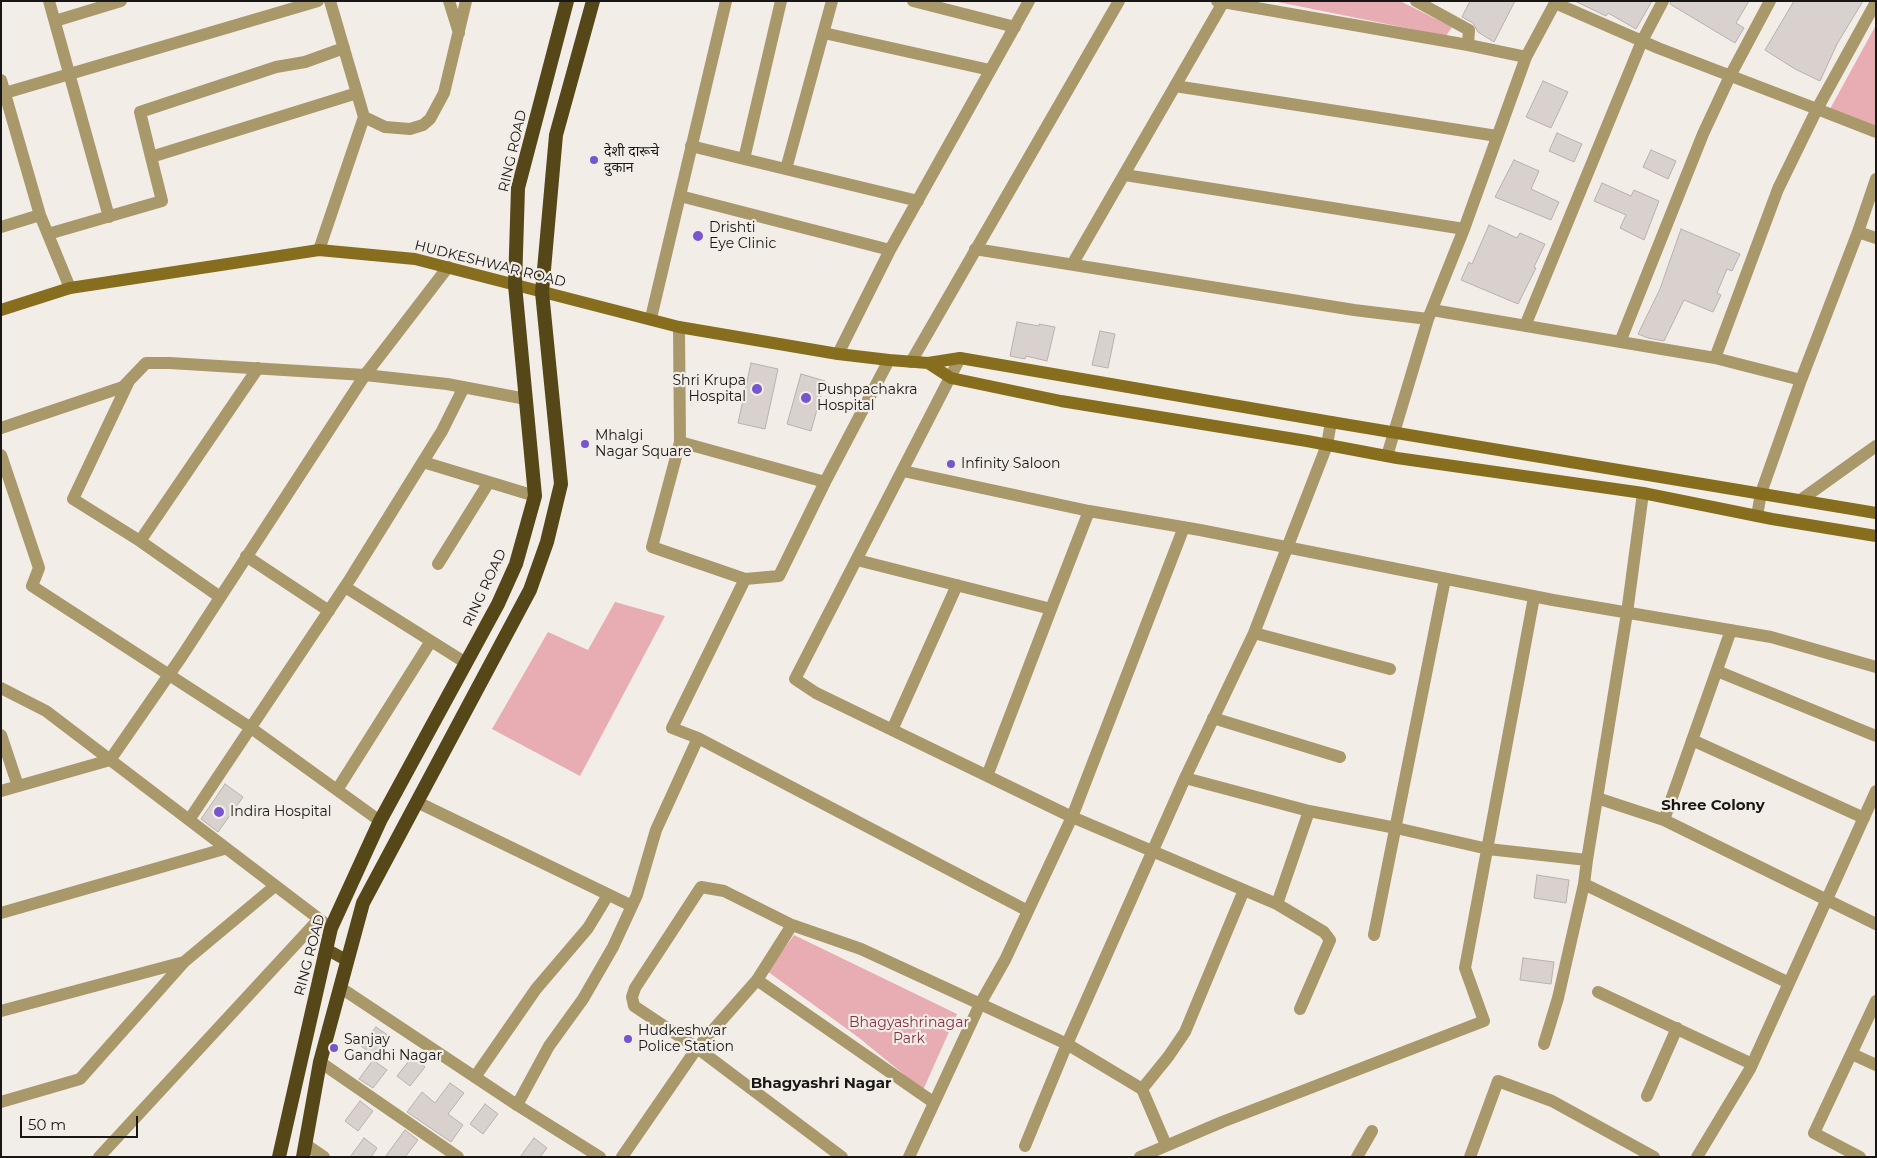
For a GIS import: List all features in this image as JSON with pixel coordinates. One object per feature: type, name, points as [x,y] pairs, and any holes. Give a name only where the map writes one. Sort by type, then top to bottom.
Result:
[{"type":"highway","name":"RING ROAD","points":[[278,1157],[331,928],[380,821],[498,604],[516,564],[535,496],[515,285],[518,188],[567,1]]},
{"type":"highway","points":[[304,1150],[320,1062],[363,903],[530,590],[547,542],[561,484],[542,292],[556,135],[593,1]]},
{"type":"main road","name":"HUDKESHWAR ROAD","points":[[1,310],[70,288],[318,250],[415,259],[651,318],[679,327],[838,354],[889,360],[928,362],[960,358],[1392,433],[1802,499],[1876,513]]},
{"type":"main road","points":[[928,362],[951,378],[1061,401],[1387,456],[1643,492],[1757,516],[1876,536]]},
{"type":"main road","points":[[326,949],[348,961]]},
{"type":"street","points":[[49,1],[108,217]]},
{"type":"street","points":[[55,21],[121,1]]},
{"type":"street","points":[[70,288],[40,215],[3,87],[69,74],[318,1]]},
{"type":"street","points":[[318,250],[364,117],[330,1]]},
{"type":"street","points":[[449,1],[458,32]]},
{"type":"street","points":[[364,117],[386,127],[410,129],[423,126],[430,119],[444,93],[466,1]]},
{"type":"street","points":[[651,318],[726,1]]},
{"type":"street","points":[[744,159],[781,1]]},
{"type":"street","points":[[786,169],[832,1]]},
{"type":"street","points":[[913,1],[1014,27]]},
{"type":"street","points":[[838,354],[890,250],[1029,1]]},
{"type":"street","points":[[911,362],[1119,1]]},
{"type":"street","points":[[1416,1],[1469,30],[1468,45]]},
{"type":"street","points":[[1525,326],[1642,41],[1663,1]]},
{"type":"street","points":[[1620,342],[1703,134],[1730,76],[1770,1]]},
{"type":"street","points":[[1074,263],[1222,2],[1526,57]]},
{"type":"street","points":[[1387,456],[1392,433],[1430,314],[1464,229],[1526,57],[1555,2],[1642,41],[1876,132]]},
{"type":"street","points":[[1715,358],[1778,189],[1817,109],[1876,2]]},
{"type":"street","points":[[824,33],[990,70]]},
{"type":"street","points":[[48,234],[162,202],[140,112],[276,67],[304,62],[344,48]]},
{"type":"street","points":[[1175,86],[1497,136]]},
{"type":"street","points":[[151,157],[357,93]]},
{"type":"street","points":[[691,146],[918,201]]},
{"type":"street","points":[[1125,175],[1464,229]]},
{"type":"street","points":[[1757,516],[1761,493],[1876,179]]},
{"type":"street","points":[[680,196],[890,250]]},
{"type":"street","points":[[1,227],[40,215]]},
{"type":"street","points":[[1858,232],[1876,238]]},
{"type":"street","points":[[975,249],[1074,263],[1354,310],[1430,314],[1525,326],[1715,358],[1801,380]]},
{"type":"street","points":[[1,791],[110,760],[170,674],[365,375],[448,267]]},
{"type":"street","points":[[679,327],[680,442],[652,547],[745,579],[779,576],[825,482],[889,360]]},
{"type":"street","points":[[960,358],[795,679],[816,693],[1072,818],[1277,904],[1324,932],[1330,940],[1300,1009]]},
{"type":"street","points":[[1,428],[123,387],[146,363],[365,375],[464,387],[526,399]]},
{"type":"street","points":[[140,541],[258,368]]},
{"type":"street","points":[[130,380],[73,499],[140,541],[220,597]]},
{"type":"street","points":[[189,820],[345,587],[442,431],[464,387]]},
{"type":"street","points":[[1025,1146],[1067,1044],[1185,778],[1254,633],[1327,445],[1331,422]]},
{"type":"street","points":[[680,442],[825,482]]},
{"type":"street","points":[[1802,499],[1876,446]]},
{"type":"street","points":[[1,455],[40,568],[32,586],[251,728],[380,821]]},
{"type":"street","points":[[423,462],[535,496]]},
{"type":"street","points":[[902,471],[1089,511],[1184,527],[1534,597],[1771,637],[1876,667]]},
{"type":"street","points":[[438,564],[489,482]]},
{"type":"street","points":[[1544,1044],[1558,998],[1584,884],[1627,613],[1643,492]]},
{"type":"street","points":[[987,776],[1089,511]]},
{"type":"street","points":[[909,1157],[980,1004],[1028,911],[1072,818],[1184,527]]},
{"type":"street","points":[[246,556],[329,610]]},
{"type":"street","points":[[857,560],[1051,609]]},
{"type":"street","points":[[745,579],[672,728],[698,738],[1028,911]]},
{"type":"street","points":[[1374,935],[1445,579]]},
{"type":"street","points":[[892,730],[957,585]]},
{"type":"street","points":[[345,587],[466,663]]},
{"type":"street","points":[[1140,1157],[1166,1145],[1484,1021],[1465,968],[1534,597]]},
{"type":"street","points":[[1664,820],[1731,630]]},
{"type":"street","points":[[1254,633],[1390,669]]},
{"type":"street","points":[[337,790],[431,641]]},
{"type":"street","points":[[1717,671],[1876,736]]},
{"type":"street","points":[[1,688],[46,711],[224,849],[331,928]]},
{"type":"street","points":[[1212,718],[1340,757]]},
{"type":"street","points":[[1,735],[18,786]]},
{"type":"street","points":[[517,1105],[549,1046],[584,999],[613,947],[632,906],[656,830],[698,738]]},
{"type":"street","points":[[1692,740],[1864,818]]},
{"type":"street","points":[[1185,778],[1309,811],[1488,849],[1587,860]]},
{"type":"street","points":[[1697,1157],[1752,1064],[1876,791]]},
{"type":"street","points":[[1597,798],[1664,820],[1876,924]]},
{"type":"street","points":[[416,802],[632,906]]},
{"type":"street","points":[[1277,904],[1309,811]]},
{"type":"street","points":[[1,913],[224,849]]},
{"type":"street","points":[[1584,884],[1789,983]]},
{"type":"street","points":[[1,1102],[80,1079],[184,962],[275,886]]},
{"type":"street","points":[[842,1157],[696,1048],[634,1006],[632,997],[701,887],[724,891],[792,925],[861,949],[1067,1044],[1142,1089],[1166,1145]]},
{"type":"street","points":[[1142,1089],[1185,1032],[1244,890]]},
{"type":"street","points":[[475,1077],[536,989],[588,928],[608,895]]},
{"type":"street","points":[[99,1157],[319,919]]},
{"type":"street","points":[[622,1157],[696,1048],[757,980],[792,925]]},
{"type":"street","points":[[1,1011],[184,962]]},
{"type":"street","points":[[757,980],[933,1102]]},
{"type":"street","points":[[341,988],[517,1105],[600,1157]]},
{"type":"street","points":[[1598,992],[1752,1064]]},
{"type":"street","points":[[1860,1157],[1814,1132],[1876,1001]]},
{"type":"street","points":[[1647,1096],[1677,1028]]},
{"type":"street","points":[[1852,1054],[1876,1064]]},
{"type":"street","points":[[320,1062],[458,1157]]},
{"type":"street","points":[[1470,1157],[1498,1081],[1552,1101],[1654,1157]]},
{"type":"street","points":[[1357,1157],[1372,1131]]},
{"type":"street","points":[[304,1150],[324,1157]]},
{"type":"green space","points":[[1273,1],[1400,1],[1452,27],[1446,36]]},
{"type":"green space","points":[[1876,25],[1876,126],[1830,109]]},
{"type":"green space","points":[[615,602],[665,616],[580,776],[492,729],[548,632],[588,650]]},
{"type":"green space","name":"Bhagyashrinagar Park","points":[[794,935],[957,1014],[923,1090],[858,1037],[767,971]]},
{"type":"building","points":[[1470,1],[1515,1],[1494,42],[1478,32],[1473,23],[1462,17]]},
{"type":"building","points":[[1575,1],[1652,1],[1636,29],[1608,13],[1606,16]]},
{"type":"building","points":[[1671,1],[1749,1],[1736,23],[1744,28],[1735,43],[1670,4]]},
{"type":"building","points":[[1794,1],[1863,1],[1837,44],[1820,81],[1795,69],[1765,50]]},
{"type":"building","points":[[1543,81],[1568,92],[1551,128],[1526,117]]},
{"type":"building","points":[[1557,133],[1582,144],[1574,162],[1549,151]]},
{"type":"building","points":[[1651,150],[1676,161],[1668,179],[1643,167]]},
{"type":"building","points":[[1514,160],[1539,171],[1531,189],[1559,202],[1551,220],[1495,197]]},
{"type":"building","points":[[1602,183],[1631,196],[1634,190],[1659,201],[1644,240],[1620,228],[1626,215],[1594,201]]},
{"type":"building","points":[[1489,225],[1517,238],[1520,233],[1545,244],[1534,267],[1536,268],[1518,304],[1461,280],[1469,262],[1472,264]]},
{"type":"building","points":[[1681,229],[1740,254],[1732,271],[1727,269],[1717,293],[1721,295],[1713,312],[1684,300],[1664,341],[1648,338],[1638,334],[1660,289]]},
{"type":"building","points":[[1017,322],[1055,327],[1047,361],[1026,356],[1025,359],[1010,356]]},
{"type":"building","points":[[1100,331],[1115,334],[1108,368],[1092,365]]},
{"type":"building","points":[[751,363],[778,369],[765,429],[738,423]]},
{"type":"building","points":[[801,374],[825,381],[811,431],[787,424]]},
{"type":"building","points":[[225,784],[243,797],[218,832],[201,819]]},
{"type":"building","points":[[1537,875],[1569,880],[1566,903],[1534,898]]},
{"type":"building","points":[[1523,958],[1554,962],[1551,984],[1520,980]]},
{"type":"building","points":[[376,1027],[389,1036],[374,1056],[361,1046]]},
{"type":"building","points":[[412,1057],[425,1067],[410,1086],[397,1076]]},
{"type":"building","points":[[373,1060],[387,1070],[373,1088],[359,1079]]},
{"type":"building","points":[[450,1083],[464,1093],[448,1114],[463,1125],[451,1142],[407,1112],[422,1092],[435,1103]]},
{"type":"building","points":[[360,1101],[373,1111],[358,1131],[345,1121]]},
{"type":"building","points":[[485,1104],[498,1114],[483,1134],[470,1124]]},
{"type":"building","points":[[405,1130],[418,1140],[405,1157],[385,1157]]},
{"type":"building","points":[[364,1138],[377,1148],[371,1157],[350,1157]]},
{"type":"building","points":[[534,1138],[547,1148],[540,1157],[520,1157]]},
{"type":"place","name":"देशी दारूचे दुकान","points":[[594,160]]},
{"type":"place","name":"Drishti Eye Clinic","points":[[698,236]]},
{"type":"place","name":"Shri Krupa Hospital","points":[[757,389]]},
{"type":"place","name":"Pushpachakra Hospital","points":[[806,398]]},
{"type":"place","name":"Mhalgi Nagar Square","points":[[585,444]]},
{"type":"place","name":"Infinity Saloon","points":[[951,464]]},
{"type":"place","name":"Indira Hospital","points":[[219,812]]},
{"type":"place","name":"Hudkeshwar Police Station","points":[[628,1039]]},
{"type":"place","name":"Sanjay Gandhi Nagar","points":[[334,1048]]},
{"type":"district","name":"Shree Colony","points":[[1713,806]]},
{"type":"district","name":"Bhagyashri Nagar","points":[[821,1084]]}]
